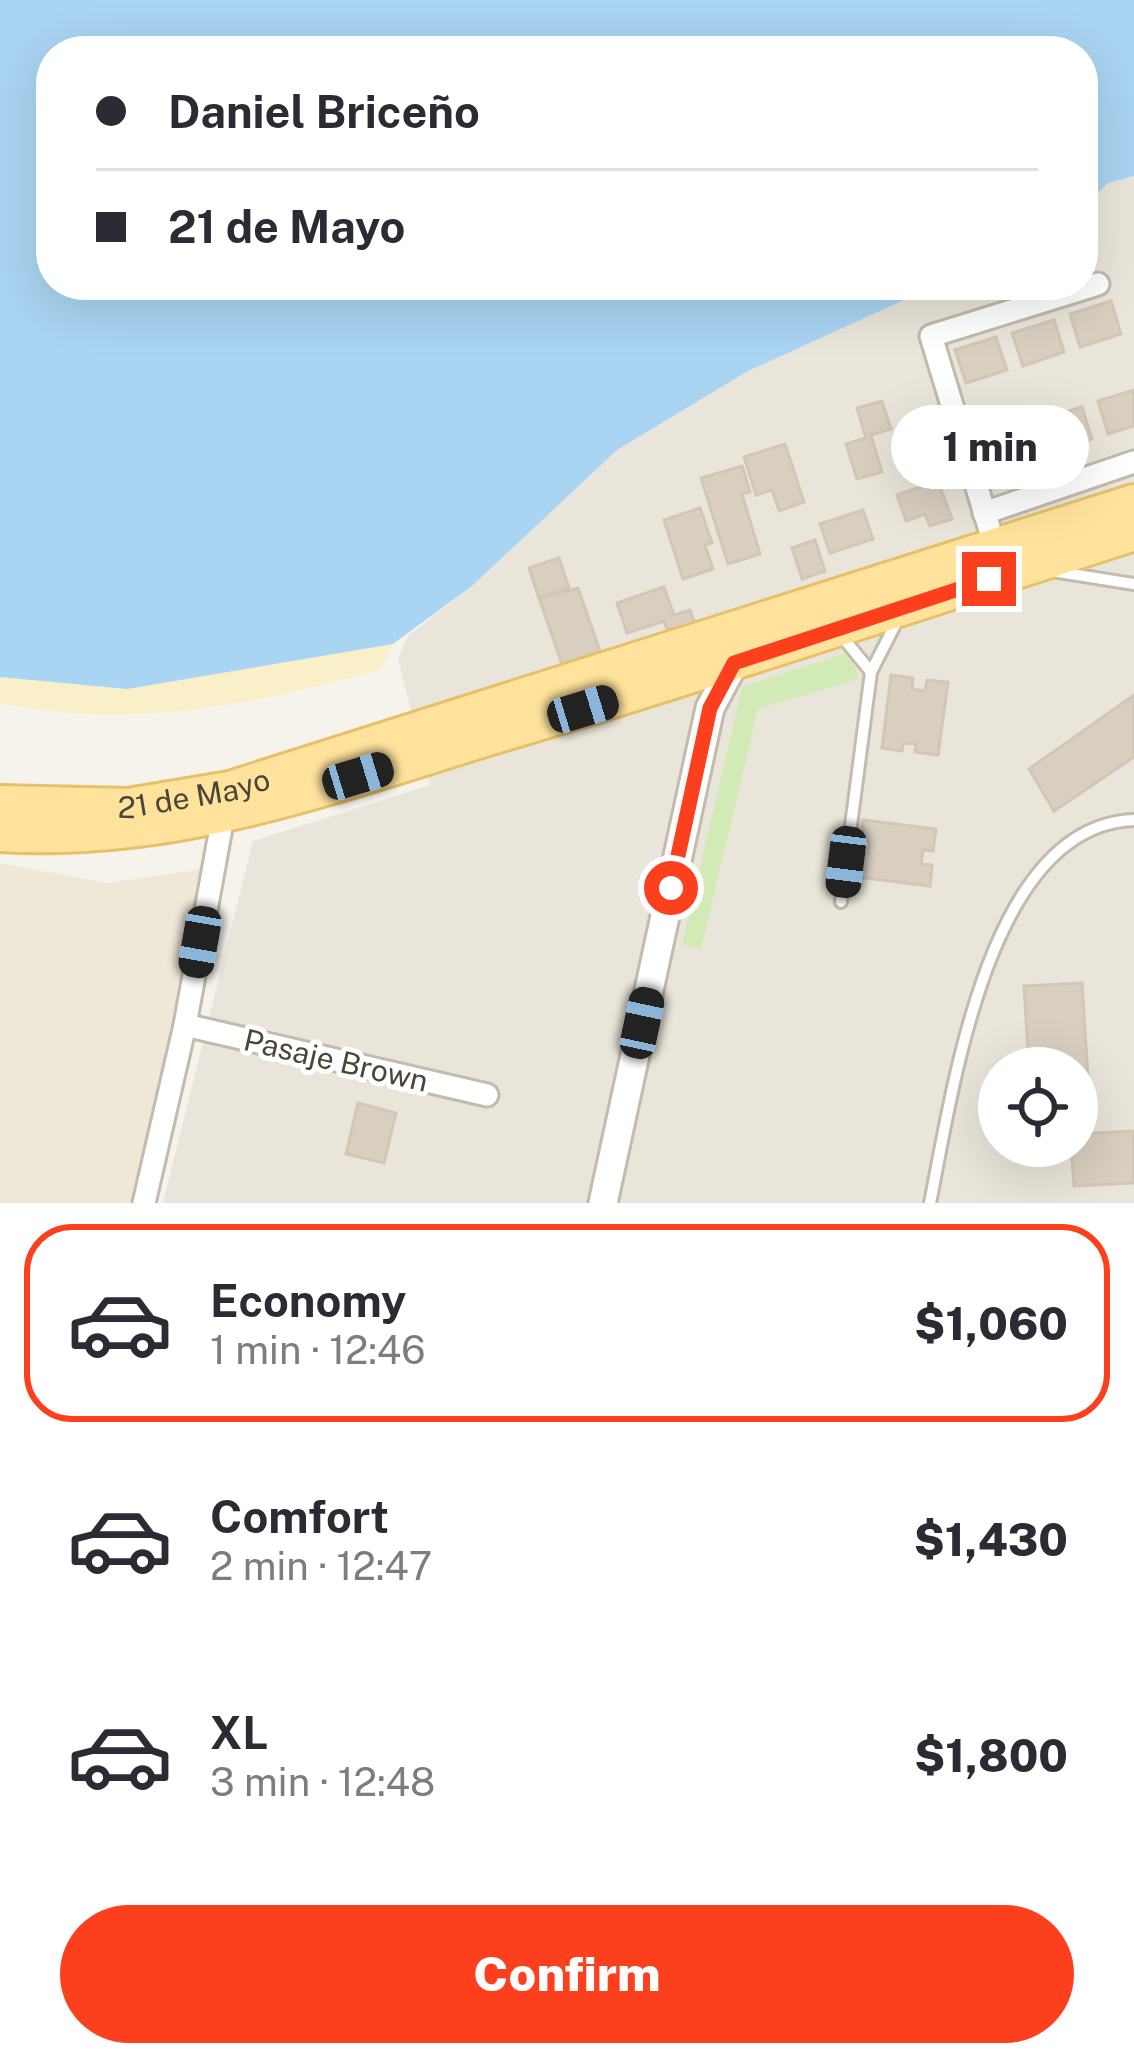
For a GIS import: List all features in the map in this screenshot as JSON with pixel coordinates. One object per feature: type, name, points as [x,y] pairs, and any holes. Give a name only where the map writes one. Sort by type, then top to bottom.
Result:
[{"type":"main road","name":"21 de Mayo","points":[[0,804],[128,807],[230,790],[990,530],[1134,503]]},
{"type":"main road","name":"21 de Mayo","points":[[0,833],[134,832],[223,817],[734,663],[1134,532]]},
{"type":"street","points":[[1047,300],[931,336],[990,530],[1134,462]]},
{"type":"street","points":[[603,1203],[710,708],[734,663]]},
{"type":"street","points":[[672,682],[710,708]]},
{"type":"street","points":[[144,1203],[185,1025],[223,817]]},
{"type":"street","name":"Pasaje Brown","points":[[185,1025],[487,1096]]},
{"type":"lane","points":[[1031,565],[1095,582],[1134,584]]},
{"type":"lane","points":[[841,902],[871,672],[905,606]]},
{"type":"lane","points":[[833,630],[854,646],[871,672]]},
{"type":"lane","points":[[930,1203],[956,1077],[1000,932],[1054,850],[1101,821],[1134,820]]},
{"type":"shaded area","points":[[1134,176],[1134,1203],[163,1203],[253,841],[430,785],[398,659],[408,636],[472,586],[617,450],[748,371],[904,300],[1098,300],[1098,193],[1108,183]]},
{"type":"shaded area","points":[[0,863],[107,883],[211,868],[130,1203],[0,1203]]},
{"type":"green space","points":[[850,652],[859,679],[758,709],[701,949],[682,945],[742,687]]},
{"type":"sand","points":[[393,644],[381,669],[240,703],[144,714],[96,714],[0,703],[0,677],[127,689]]},
{"type":"water","points":[[0,0],[1134,0],[1134,176],[1108,183],[1098,193],[1098,36],[36,36],[36,300],[904,300],[748,371],[617,450],[472,586],[393,644],[127,689],[0,677]]},
{"type":"building","points":[[1111,301],[1121,334],[1080,347],[1070,314]]},
{"type":"building","points":[[1054,320],[1064,352],[1023,366],[1012,333]]},
{"type":"building","points":[[996,337],[1007,370],[966,383],[955,350]]},
{"type":"building","points":[[1134,390],[1134,426],[1108,434],[1098,401]]},
{"type":"building","points":[[882,401],[891,429],[871,435],[882,472],[857,479],[846,444],[866,438],[857,408]]},
{"type":"building","points":[[1082,407],[1092,439],[1051,453],[1040,420]]},
{"type":"building","points":[[1025,424],[1035,457],[994,471],[983,437]]},
{"type":"building","points":[[785,444],[804,502],[779,511],[772,490],[756,495],[744,457]]},
{"type":"building","points":[[742,466],[750,492],[742,494],[760,554],[728,564],[701,478]]},
{"type":"building","points":[[938,481],[952,519],[930,526],[925,514],[906,521],[897,495]]},
{"type":"building","points":[[700,508],[712,543],[705,545],[713,569],[683,579],[664,520]]},
{"type":"building","points":[[863,510],[873,539],[830,553],[820,524]]},
{"type":"building","points":[[815,540],[825,571],[802,579],[792,548]]},
{"type":"building","points":[[559,558],[569,588],[539,598],[529,568]]},
{"type":"building","points":[[664,587],[674,615],[690,610],[697,629],[670,638],[664,621],[627,633],[617,603]]},
{"type":"building","points":[[578,588],[600,651],[562,664],[539,598]]},
{"type":"building","points":[[891,675],[913,678],[912,689],[925,691],[927,680],[948,682],[938,755],[915,752],[916,744],[903,743],[902,751],[882,748]]},
{"type":"building","points":[[1134,695],[1134,757],[1054,811],[1029,769]]},
{"type":"building","points":[[863,820],[936,829],[933,851],[923,850],[921,864],[932,865],[930,886],[857,877],[860,853],[868,854],[869,842],[861,841]]},
{"type":"building","points":[[1082,983],[1086,1047],[1028,1047],[1024,986]]},
{"type":"building","points":[[358,1103],[396,1113],[384,1163],[346,1154]]},
{"type":"building","points":[[1134,1131],[1134,1183],[1074,1186],[1073,1167],[1098,1167],[1098,1133]]},
{"type":"route","points":[[671,888],[710,708],[734,663],[989,579]]}]
